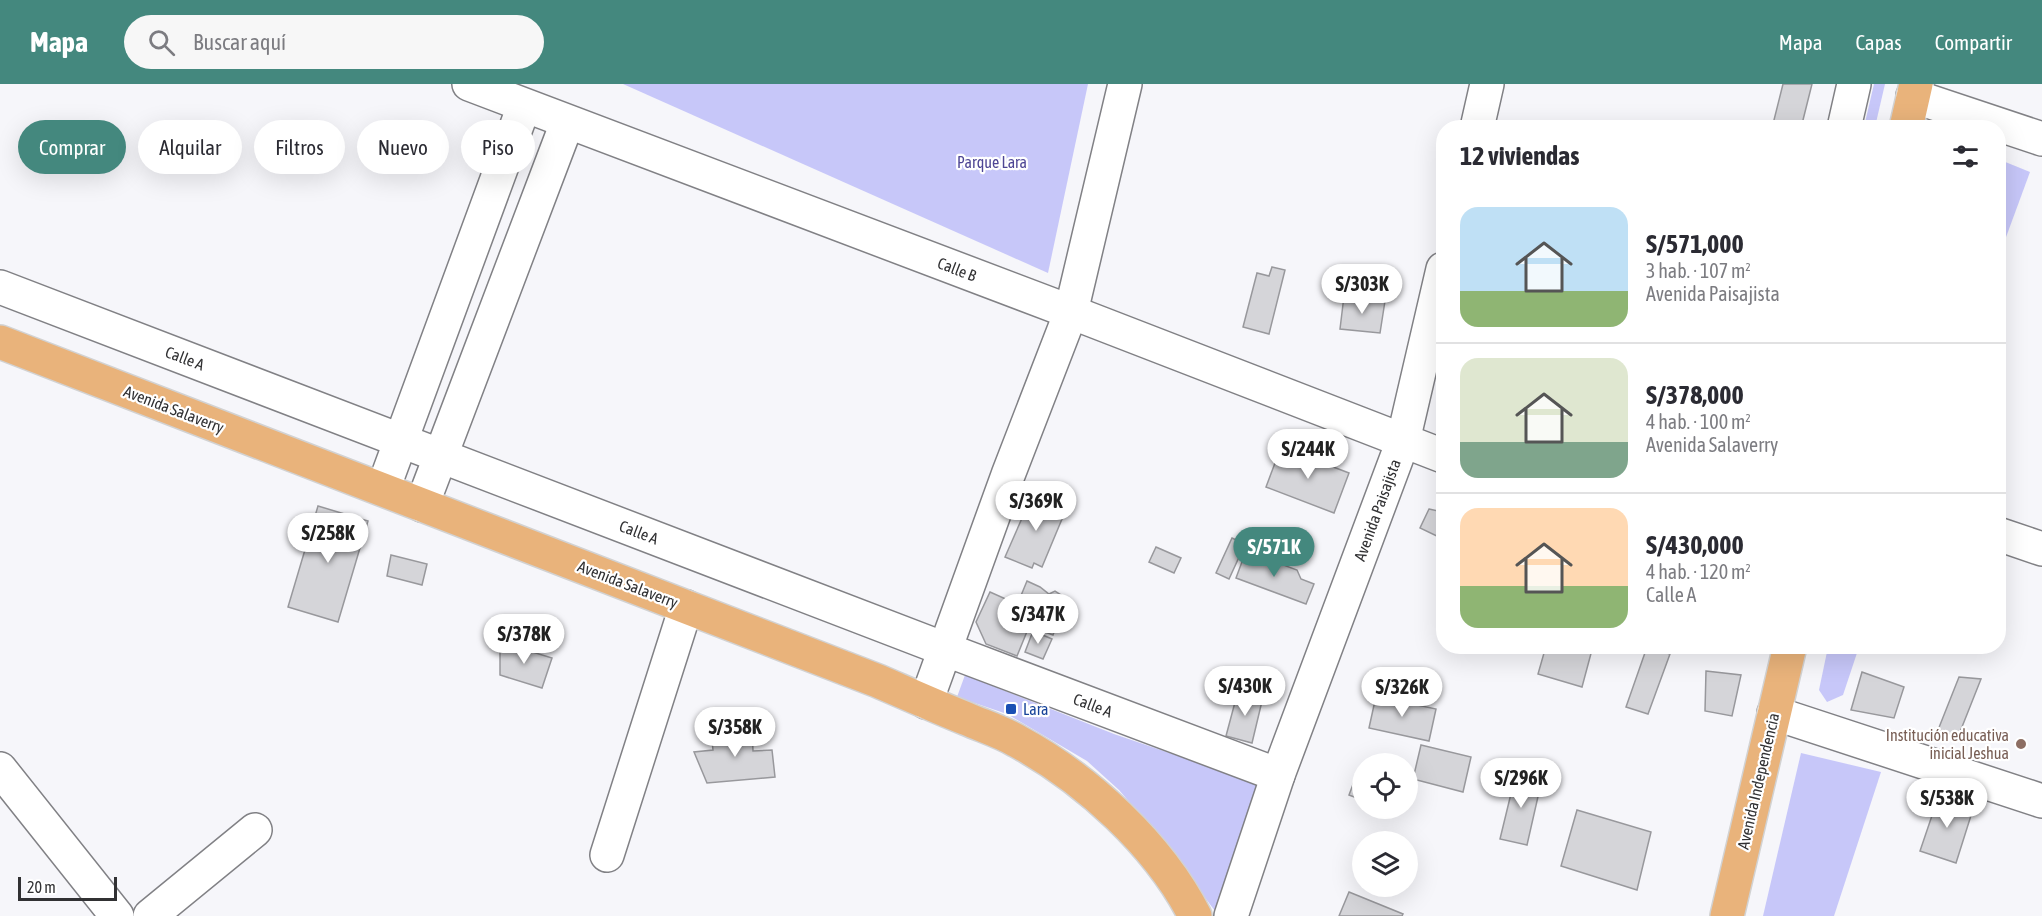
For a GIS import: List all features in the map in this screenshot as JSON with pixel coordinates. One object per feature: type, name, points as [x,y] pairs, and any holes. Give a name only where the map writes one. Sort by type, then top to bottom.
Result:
[{"type":"main road","points":[[1908,120],[1915,90]]},
{"type":"main road","name":"Avenida Salaverry","points":[[0,342],[878,681],[1016,740],[1052,762],[1086,787],[1128,825],[1163,867],[1195,916]]},
{"type":"main road","name":"Avenida Independencia","points":[[1727,916],[1788,654]]},
{"type":"street","name":"Calle B","points":[[469,84],[1071,312],[1436,453]]},
{"type":"street","points":[[927,702],[1008,475],[1071,312],[1125,84]]},
{"type":"street","points":[[1479,120],[1487,84]]},
{"type":"street","points":[[1846,120],[1854,84]]},
{"type":"street","points":[[1915,90],[1993,120]]},
{"type":"street","points":[[383,489],[524,106]]},
{"type":"street","points":[[422,505],[567,123]]},
{"type":"street","points":[[2006,125],[2042,139]]},
{"type":"street","name":"Calle A","points":[[0,287],[1278,775]]},
{"type":"street","name":"Avenida Paisajista","points":[[1231,916],[1278,775],[1403,441],[1436,299]]},
{"type":"street","points":[[2006,537],[2042,549]]},
{"type":"street","points":[[607,855],[686,607]]},
{"type":"street","points":[[1774,713],[2042,801]]},
{"type":"street","points":[[0,769],[117,916]]},
{"type":"street","points":[[150,916],[255,830]]},
{"type":"green space","name":"Parque Lara","points":[[623,84],[1088,84],[1048,273]]},
{"type":"green space","points":[[1874,84],[1885,84],[1877,120],[1866,120]]},
{"type":"green space","points":[[2006,162],[2030,172],[2006,237]]},
{"type":"green space","points":[[1827,654],[1857,654],[1843,695],[1827,702],[1819,690]]},
{"type":"green space","points":[[965,675],[1114,734],[1257,783],[1218,915],[1160,838],[1119,790],[1087,761],[1007,714],[957,697]]},
{"type":"green space","points":[[1801,753],[1881,772],[1834,916],[1763,916]]},
{"type":"building","points":[[1783,84],[1812,84],[1803,120],[1774,120]]},
{"type":"building","points":[[1272,267],[1285,270],[1269,334],[1243,327],[1257,273],[1269,276]]},
{"type":"building","points":[[1344,296],[1385,301],[1380,333],[1340,329]]},
{"type":"building","points":[[1281,447],[1349,473],[1334,513],[1266,487]]},
{"type":"building","points":[[1033,493],[1067,507],[1042,567],[1034,563],[1032,568],[1005,557]]},
{"type":"building","points":[[318,506],[368,521],[338,622],[288,607]]},
{"type":"building","points":[[1429,509],[1436,510],[1436,536],[1420,528]]},
{"type":"building","points":[[1232,538],[1245,544],[1229,579],[1216,573]]},
{"type":"building","points":[[1156,547],[1181,558],[1174,573],[1149,562]]},
{"type":"building","points":[[1246,551],[1297,570],[1301,579],[1314,584],[1306,604],[1236,578]]},
{"type":"building","points":[[391,555],[427,564],[422,585],[387,576]]},
{"type":"building","points":[[1027,581],[1049,594],[1055,591],[1066,598],[1053,635],[1031,627],[1020,598]]},
{"type":"building","points":[[990,592],[1017,604],[1028,629],[1017,656],[986,644],[976,622]]},
{"type":"building","points":[[1033,631],[1052,639],[1043,659],[1025,652]]},
{"type":"building","points":[[500,642],[552,658],[542,688],[500,675]]},
{"type":"building","points":[[1544,654],[1591,654],[1582,687],[1538,674]]},
{"type":"building","points":[[1645,654],[1670,654],[1648,714],[1626,707]]},
{"type":"building","points":[[1706,671],[1741,675],[1732,716],[1705,711]]},
{"type":"building","points":[[1862,672],[1904,687],[1894,718],[1851,710]]},
{"type":"building","points":[[1959,677],[1981,679],[1958,737],[1938,730]]},
{"type":"building","points":[[1238,691],[1263,697],[1252,743],[1226,736]]},
{"type":"building","points":[[1376,696],[1436,709],[1429,741],[1369,728]]},
{"type":"building","points":[[752,728],[753,751],[772,750],[775,777],[707,783],[694,752],[713,750],[711,732]]},
{"type":"building","points":[[1421,745],[1471,757],[1463,792],[1418,780],[1418,758]]},
{"type":"building","points":[[1516,773],[1542,779],[1527,845],[1500,839]]},
{"type":"building","points":[[1939,795],[1974,806],[1956,863],[1920,851]]},
{"type":"building","points":[[1577,810],[1651,832],[1637,890],[1561,866]]},
{"type":"building","points":[[1349,892],[1352,893],[1352,897],[1361,897],[1403,914],[1402,916],[1339,916]]},
{"type":"place","name":"Lara","points":[[1011,709]]},
{"type":"place","name":"Institución educativa inicial Jeshua","points":[[2021,744]]}]
